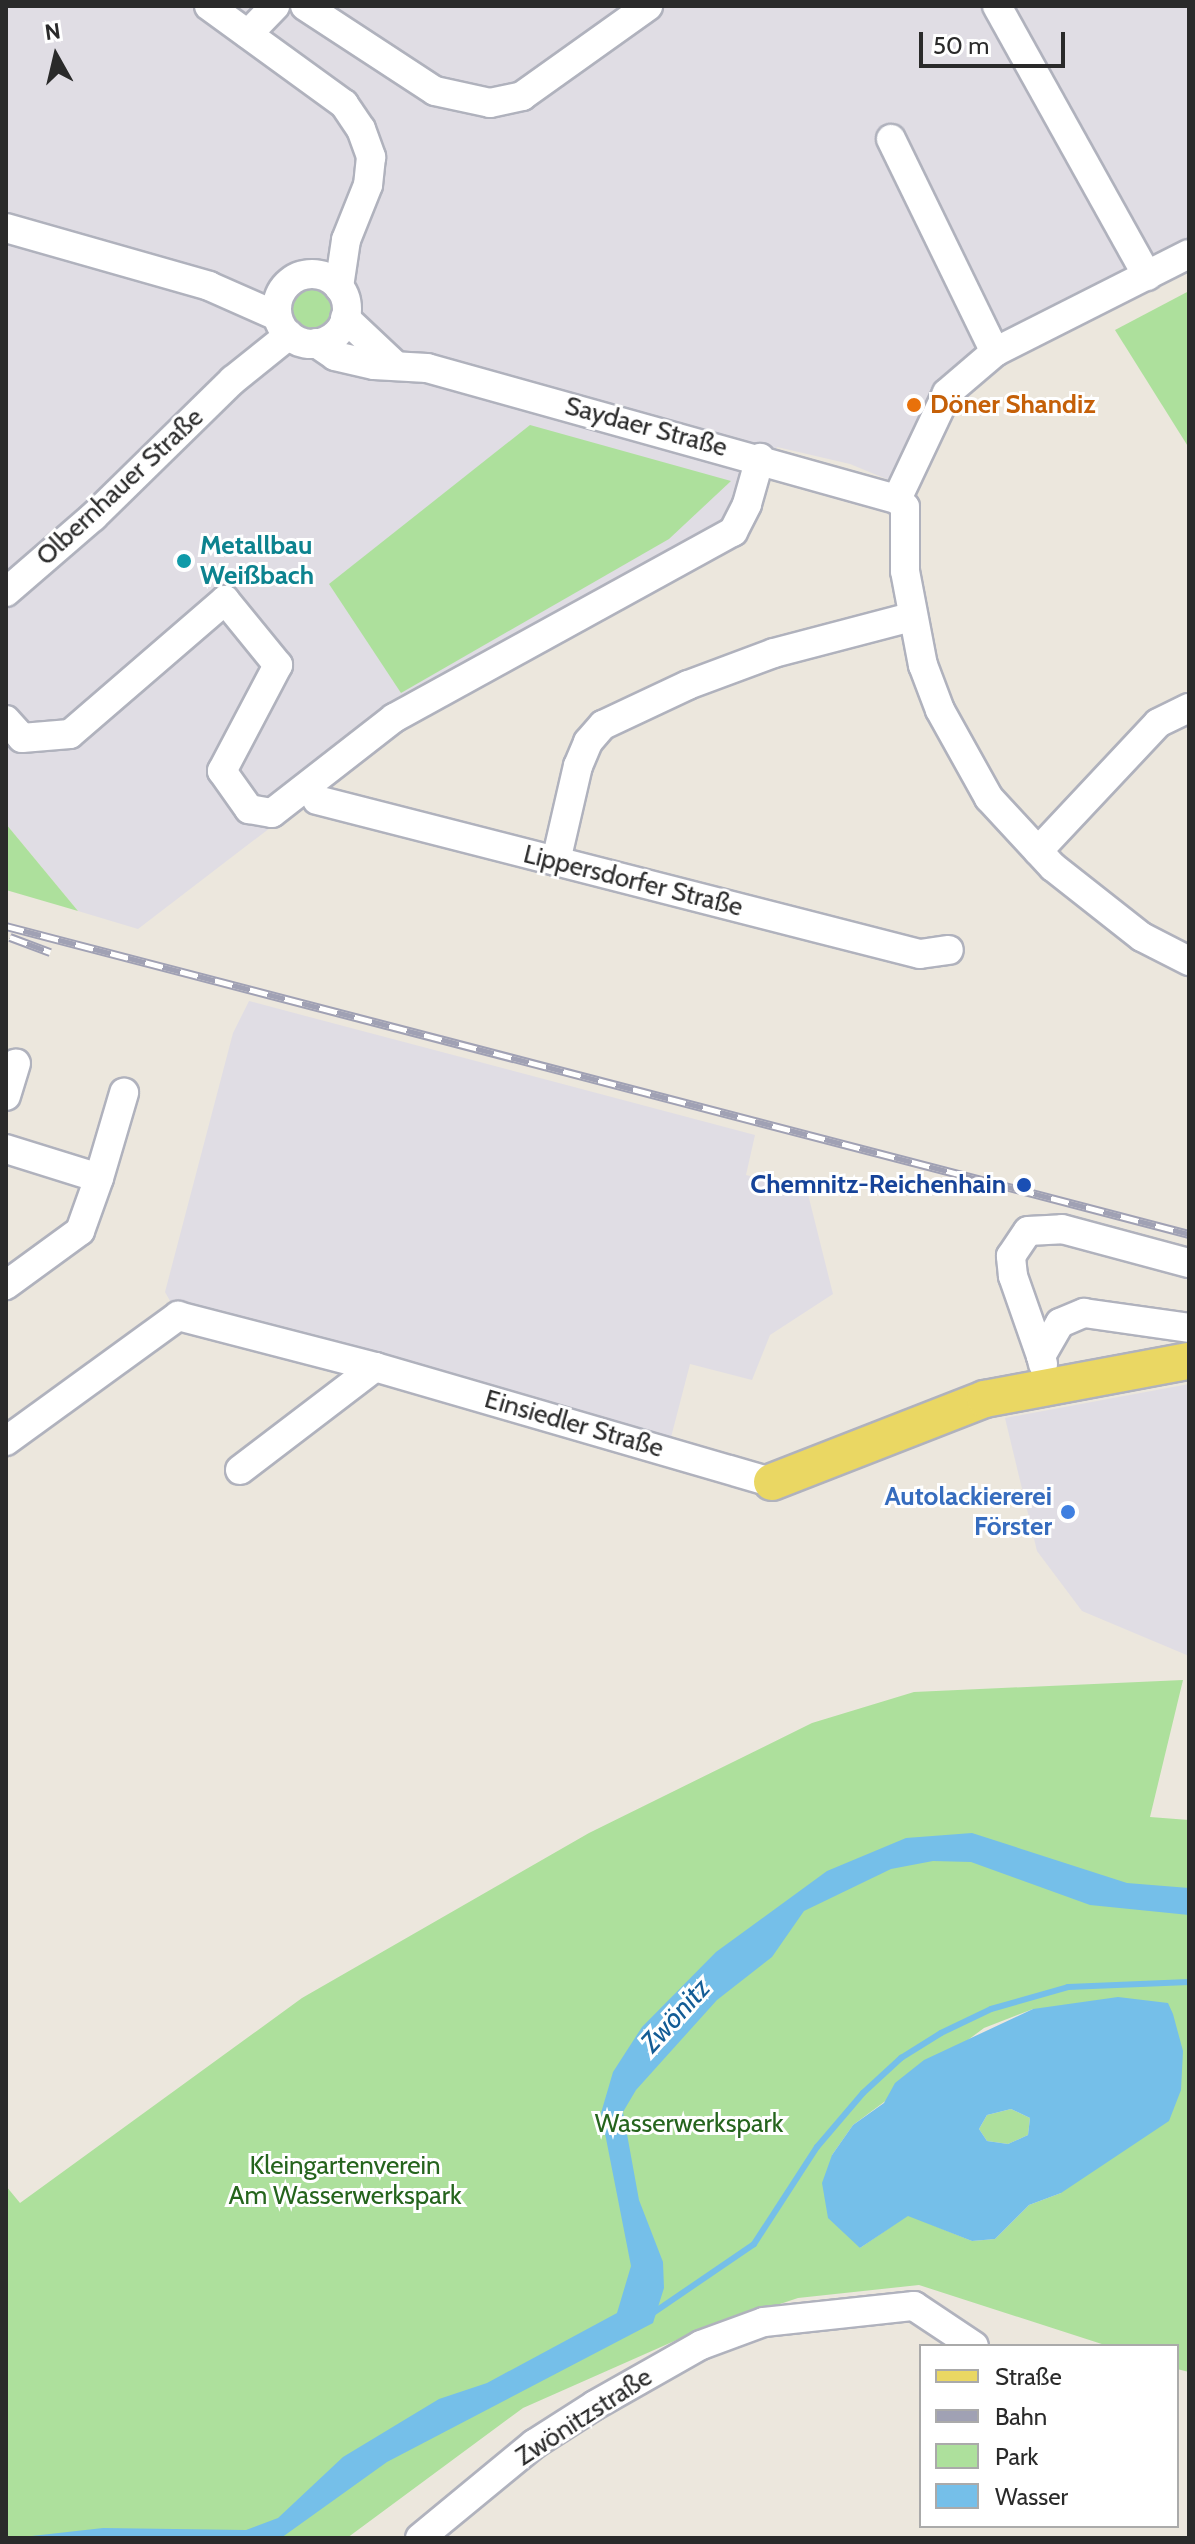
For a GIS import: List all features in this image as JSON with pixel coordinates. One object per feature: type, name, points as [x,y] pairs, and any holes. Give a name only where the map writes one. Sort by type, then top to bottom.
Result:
[{"type":"main road","points":[[772,1482],[985,1399],[1046,1371],[1189,1361]]},
{"type":"street","points":[[209,6],[344,104],[361,129],[371,157],[368,185],[330,281],[345,318],[334,335],[288,322],[297,277],[330,281]]},
{"type":"street","points":[[248,34],[275,6]]},
{"type":"street","points":[[305,6],[435,91],[490,103],[522,96],[648,6]]},
{"type":"street","points":[[997,6],[1147,276]]},
{"type":"street","points":[[891,139],[995,352]]},
{"type":"street","name":"Saydaer Straße","points":[[6,228],[209,286],[288,322],[335,356],[374,365],[393,363],[760,458],[897,499]]},
{"type":"street","points":[[1189,254],[995,352],[947,393],[897,499],[905,507],[911,617],[940,710],[989,798],[1038,851],[1142,937],[1189,961]]},
{"type":"street","name":"Saydaer Straße","points":[[345,318],[393,363]]},
{"type":"street","name":"Olbernhauer Straße","points":[[6,592],[93,517],[288,322]]},
{"type":"street","points":[[6,720],[22,738],[70,734],[225,600],[278,665],[222,771],[249,809],[272,813],[394,718],[733,532],[747,504],[760,458]]},
{"type":"street","points":[[556,861],[578,766],[588,742],[603,725],[688,685],[774,653],[911,617]]},
{"type":"street","points":[[1038,851],[1158,723],[1189,708]]},
{"type":"street","name":"Lippersdorfer Straße","points":[[317,800],[920,954],[949,950]]},
{"type":"street","points":[[6,1096],[16,1064]]},
{"type":"street","points":[[6,1285],[80,1231],[124,1093]]},
{"type":"street","points":[[6,1149],[99,1178]]},
{"type":"street","points":[[1046,1371],[1011,1256],[1028,1231],[1062,1229],[1189,1263]]},
{"type":"street","points":[[1046,1371],[1060,1323],[1084,1313],[1189,1328]]},
{"type":"street","name":"Einsiedler Straße","points":[[6,1441],[178,1316],[375,1367],[772,1482]]},
{"type":"street","points":[[240,1470],[375,1367]]},
{"type":"street","name":"Zwönitzstraße","points":[[420,2538],[534,2444],[583,2413],[701,2345],[764,2322],[914,2306],[971,2344]]},
{"type":"shaded area","points":[[6,6],[1189,6],[1189,269],[1016,356],[963,392],[918,492],[850,464],[777,447],[716,547],[420,713],[138,929],[78,911],[6,824]]},
{"type":"shaded area","points":[[249,1001],[755,1135],[746,1175],[807,1190],[833,1294],[770,1335],[752,1380],[690,1364],[668,1449],[178,1315],[165,1292],[233,1033]]},
{"type":"shaded area","points":[[1189,1384],[1189,1656],[1082,1611],[1037,1551],[1005,1418]]},
{"type":"green space","points":[[312,289],[326,295],[332,309],[326,323],[312,329],[298,323],[292,309],[298,295]]},
{"type":"green space","points":[[1189,291],[1189,448],[1115,330]]},
{"type":"green space","points":[[530,425],[731,481],[669,539],[401,693],[329,584]]},
{"type":"green space","points":[[6,824],[78,911],[6,890]]},
{"type":"green space","points":[[1183,1680],[1150,1817],[1189,1820],[1189,2372],[1179,2370],[1179,2344],[1102,2344],[919,2285],[798,2298],[688,2335],[523,2408],[347,2538],[6,2538],[6,2186],[20,2203],[302,1998],[589,1833],[812,1723],[914,1692]],"holes":[[[1033,2009],[1061,2193],[1029,2205],[995,2239],[972,2241],[908,2215],[860,2248],[832,2155],[853,2125],[984,2028]]]},
{"type":"green space","points":[[1011,2109],[1030,2118],[1028,2135],[1008,2144],[987,2141],[979,2129],[987,2115]]},
{"type":"water","name":"Zwönitz","points":[[972,1833],[1127,1883],[1189,1888],[1189,1915],[1090,1905],[971,1862],[933,1861],[891,1869],[804,1911],[772,1957],[717,2000],[636,2090],[623,2112],[639,2200],[663,2262],[664,2288],[653,2323],[387,2462],[281,2538],[14,2538],[103,2528],[246,2530],[278,2518],[343,2457],[439,2399],[487,2383],[617,2313],[631,2266],[601,2113],[613,2072],[642,2027],[716,1952],[827,1871],[906,1838]]},
{"type":"water","points":[[1118,1997],[1168,2003],[1183,2051],[1181,2090],[1169,2121],[1061,2193],[1029,2205],[995,2239],[972,2241],[908,2216],[860,2248],[828,2218],[822,2183],[832,2155],[853,2125],[884,2103],[895,2083],[924,2060],[1033,2009]],"holes":[[[1011,2109],[1030,2118],[1028,2135],[1008,2144],[987,2141],[979,2129],[987,2115]]]},
{"type":"waterway","points":[[653,2313],[754,2244],[817,2147],[863,2093],[901,2058],[941,2033],[991,2009],[1068,1987],[1189,1982]]},
{"type":"railway","points":[[6,926],[1189,1234]]},
{"type":"railway","points":[[10,937],[50,952]]},
{"type":"place","name":"Döner Shandiz","points":[[914,405]]},
{"type":"place","name":"Metallbau Weißbach","points":[[184,561]]},
{"type":"place","name":"Chemnitz-Reichenhain","points":[[1024,1185]]},
{"type":"place","name":"Autolackiererei Förster","points":[[1068,1512]]},
{"type":"park label","name":"Wasserwerkspark","points":[[689,2124]]},
{"type":"park label","name":"Kleingartenverein Am Wasserwerkspark","points":[[345,2181]]}]
